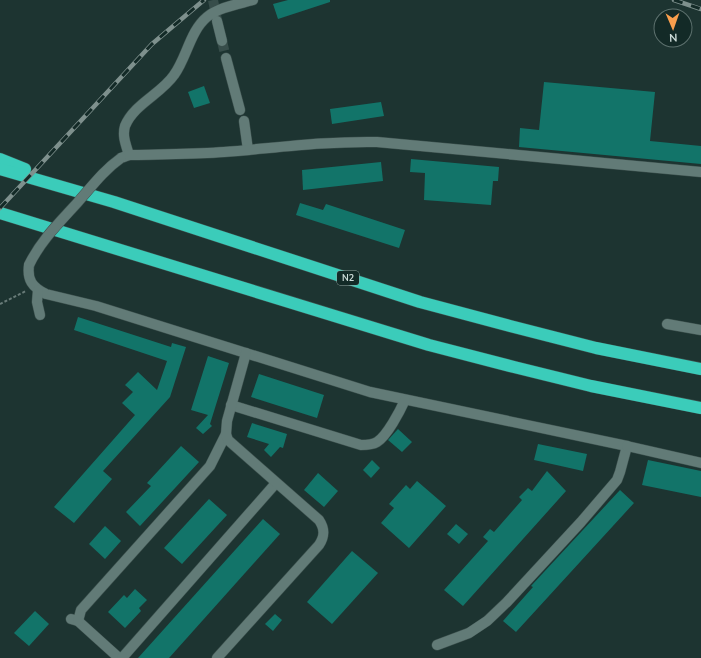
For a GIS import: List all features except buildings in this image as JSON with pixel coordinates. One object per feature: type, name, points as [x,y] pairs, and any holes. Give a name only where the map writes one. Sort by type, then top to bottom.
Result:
[{"type":"highway","points":[[0,159],[114,202]]},
{"type":"highway","name":"N2","points":[[0,169],[114,202],[420,302],[596,348],[701,369]]},
{"type":"highway","points":[[0,213],[429,344],[514,368],[591,386],[701,408]]},
{"type":"highway","points":[[0,217],[91,242]]},
{"type":"lane","points":[[125,157],[124,134],[128,120],[134,112],[174,76],[197,29],[205,18],[213,12],[253,0]]},
{"type":"lane","points":[[217,21],[222,41]]},
{"type":"lane","points":[[226,58],[240,110]]},
{"type":"lane","points":[[244,120],[248,150]]},
{"type":"lane","points":[[40,315],[36,288],[28,273],[29,265],[45,239],[106,170],[125,157],[222,152],[354,142],[389,143],[701,172]]},
{"type":"lane","points":[[36,288],[46,294],[96,306],[370,392],[701,463]]},
{"type":"lane","points":[[667,324],[701,330]]},
{"type":"lane","points":[[246,353],[227,422],[226,434],[210,466],[81,610],[74,620],[120,658],[276,483]]},
{"type":"lane","points":[[232,405],[361,445],[370,445],[377,442],[382,437],[394,421],[405,400]]},
{"type":"lane","points":[[217,658],[323,539],[323,526],[319,520],[233,445],[228,440],[226,434]]},
{"type":"lane","points":[[437,645],[469,633],[486,622],[507,602],[581,522],[617,480],[627,446]]},
{"type":"path","points":[[0,304],[36,288]]},
{"type":"tunnel","points":[[213,0],[217,20]]},
{"type":"tunnel","points":[[222,41],[226,58]]},
{"type":"railway","points":[[0,208],[152,44],[204,0]]},
{"type":"railway","points":[[674,0],[701,9]]}]
